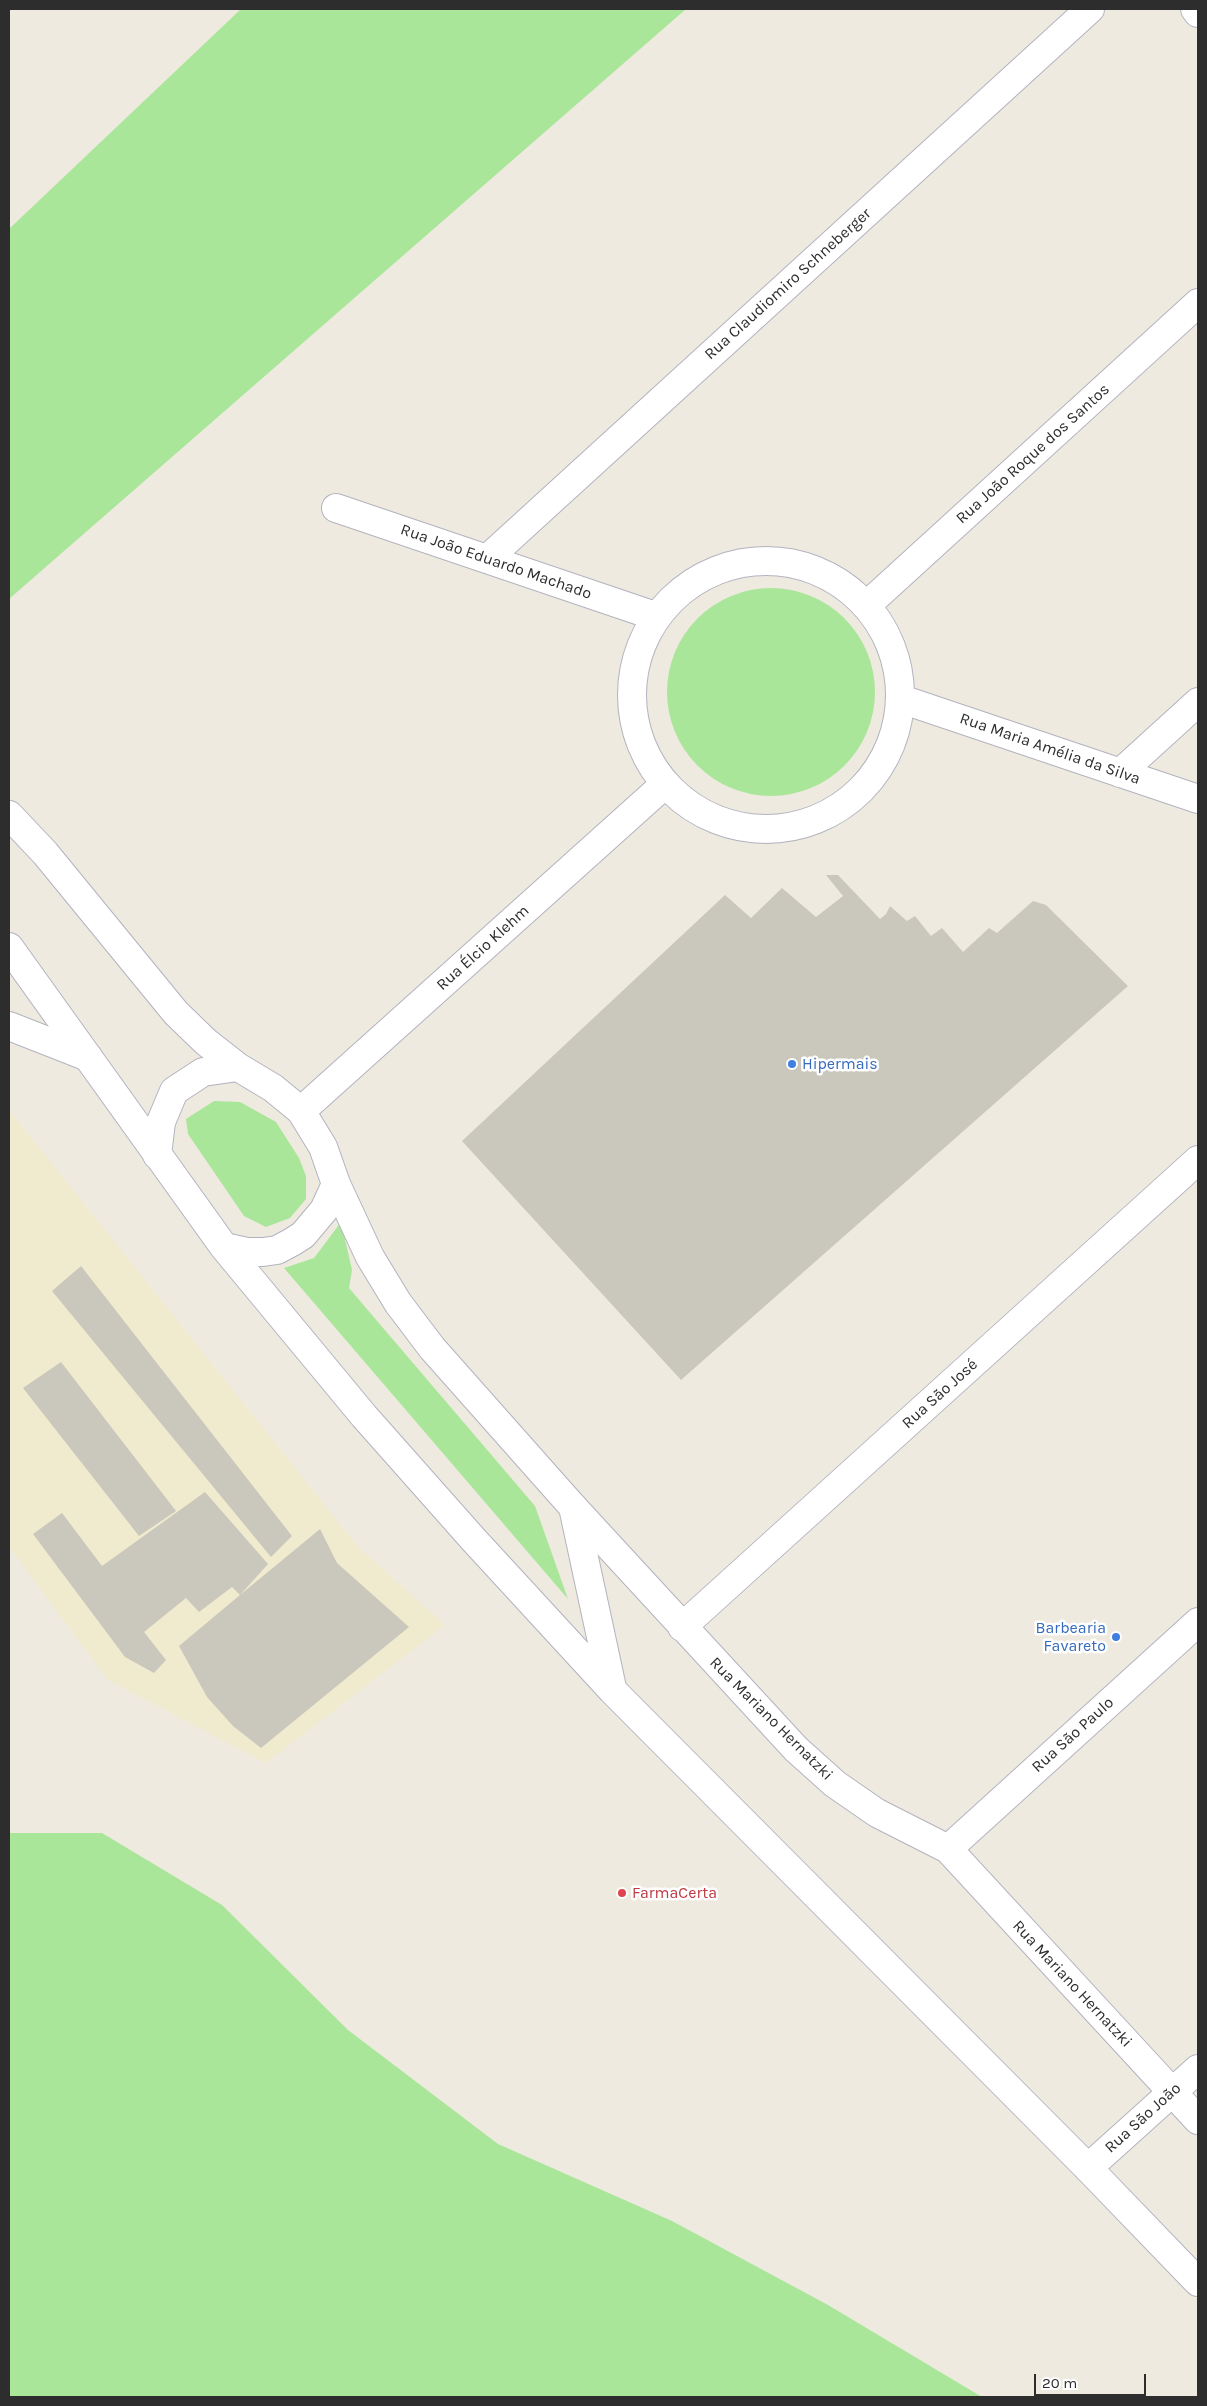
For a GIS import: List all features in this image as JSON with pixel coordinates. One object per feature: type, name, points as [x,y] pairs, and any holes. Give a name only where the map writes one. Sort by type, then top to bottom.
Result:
[{"type":"street","name":"Rua Claudiomiro Schneberger","points":[[487,559],[1090,9]]},
{"type":"street","points":[[1195,9],[1198,13]]},
{"type":"street","name":"Rua João Roque dos Santos","points":[[867,605],[1198,302]]},
{"type":"street","name":"Rua João Eduardo Machado","points":[[336,508],[655,616]]},
{"type":"street","points":[[759,560],[799,564],[836,579],[867,605],[887,633],[898,665],[901,699],[896,734],[881,767],[858,794],[829,814],[795,827],[759,830],[724,823],[692,808],[664,785],[640,746],[630,702],[636,657],[655,616],[684,587],[719,568],[759,560]]},
{"type":"street","name":"Rua Maria Amélia da Silva","points":[[901,699],[1198,800]]},
{"type":"street","points":[[1120,773],[1198,702]]},
{"type":"street","name":"Rua Élcio Klehm","points":[[302,1111],[664,785]]},
{"type":"street","points":[[9,815],[45,853],[176,1013],[206,1042],[238,1067],[274,1088],[302,1111],[323,1147],[336,1184],[324,1210],[303,1235],[277,1250],[247,1252],[224,1247]]},
{"type":"street","points":[[9,947],[224,1247],[364,1416],[473,1539],[612,1690],[1088,2168],[1198,2282]]},
{"type":"street","points":[[9,1026],[88,1057]]},
{"type":"street","points":[[157,1155],[161,1122],[174,1091],[203,1072],[238,1067]]},
{"type":"street","name":"Rua São José","points":[[682,1627],[1198,1160]]},
{"type":"street","name":"Rua Mariano Hernatzki","points":[[336,1184],[370,1257],[398,1303],[432,1348],[682,1627],[796,1749],[835,1784],[877,1814],[948,1849],[1198,2120]]},
{"type":"street","points":[[573,1507],[612,1690]]},
{"type":"street","name":"Rua São Paulo","points":[[948,1849],[1198,1622]]},
{"type":"street","name":"Rua São João","points":[[1088,2168],[1198,2069]]},
{"type":"shaded area","points":[[10,1111],[357,1546],[445,1625],[266,1763],[108,1680],[9,1547]]},
{"type":"green space","points":[[241,9],[686,9],[9,599],[9,229]]},
{"type":"green space","points":[[771,588],[791,590],[811,596],[837,612],[851,626],[867,652],[873,672],[875,692],[873,712],[867,732],[851,758],[837,772],[811,788],[791,794],[771,796],[751,794],[731,788],[705,772],[691,758],[675,732],[669,712],[667,692],[669,672],[675,652],[691,626],[705,612],[731,596],[751,590]]},
{"type":"green space","points":[[214,1101],[240,1102],[276,1122],[299,1158],[306,1176],[306,1199],[290,1218],[266,1227],[244,1216],[188,1134],[186,1119]]},
{"type":"green space","points":[[341,1222],[352,1270],[349,1288],[535,1506],[568,1599],[284,1268],[314,1258]]},
{"type":"green space","points":[[9,1833],[102,1833],[222,1905],[348,2030],[498,2144],[672,2221],[828,2305],[982,2397],[9,2397]]},
{"type":"building","name":"Hipermais","points":[[826,875],[838,875],[880,919],[886,914],[890,906],[907,921],[915,916],[931,936],[942,928],[963,952],[989,928],[997,933],[1033,901],[1046,905],[1128,986],[681,1380],[462,1141],[725,895],[751,918],[782,888],[816,917],[843,896]]},
{"type":"building","points":[[81,1266],[292,1536],[271,1557],[52,1291]]},
{"type":"building","points":[[61,1362],[176,1511],[139,1536],[23,1388]]},
{"type":"building","points":[[205,1492],[268,1564],[240,1595],[232,1587],[199,1612],[186,1598],[144,1632],[166,1660],[154,1673],[125,1657],[33,1534],[62,1513],[102,1566]]},
{"type":"building","points":[[320,1529],[337,1563],[409,1627],[261,1748],[233,1726],[207,1697],[179,1646]]},
{"type":"place","name":"Hipermais","points":[[792,1064]]},
{"type":"place","name":"Barbearia Favareto","points":[[1116,1637]]},
{"type":"place","name":"FarmaCerta","points":[[622,1893]]}]
